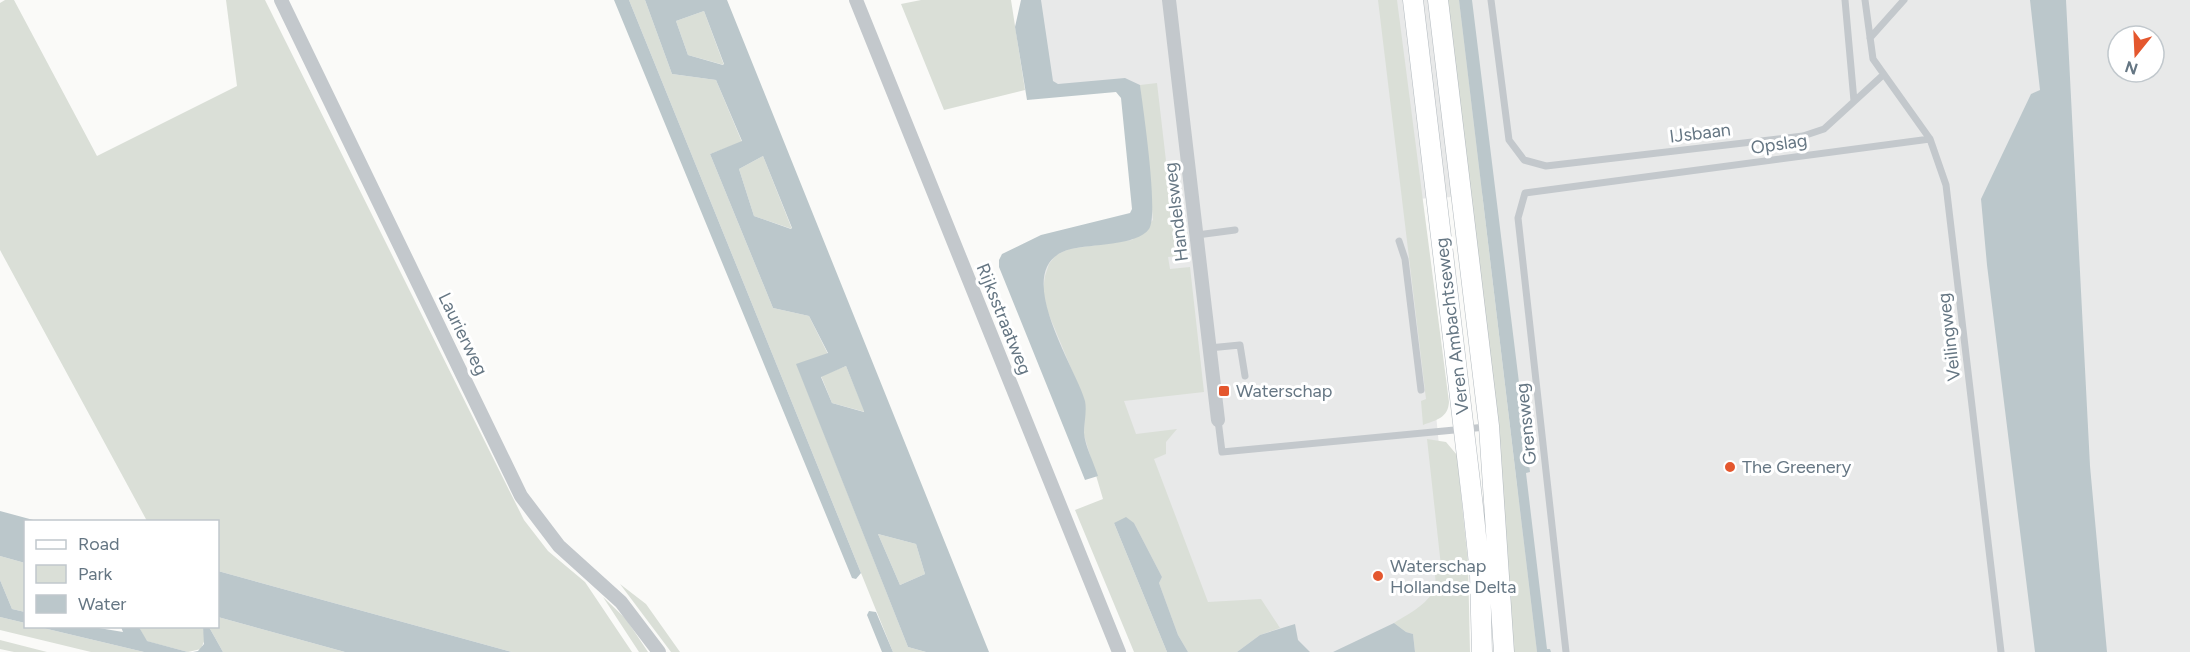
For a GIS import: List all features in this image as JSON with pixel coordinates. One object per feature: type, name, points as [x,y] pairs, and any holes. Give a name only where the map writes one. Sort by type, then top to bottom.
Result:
[{"type":"main road","name":"Veren Ambachtseweg","points":[[1413,0],[1480,574],[1482,652]]},
{"type":"main road","name":"Veren Ambachtseweg","points":[[1438,0],[1489,426],[1504,652]]},
{"type":"street","name":"Laurierweg","points":[[281,0],[521,496],[559,546],[621,602],[659,652]]},
{"type":"street","name":"Rijksstraatweg","points":[[856,0],[1119,652]]},
{"type":"street","name":"Handelsweg","points":[[1169,0],[1218,420]]},
{"type":"lane","name":"IJsbaan","points":[[1491,0],[1509,140],[1524,160],[1546,166],[1803,136],[1824,129],[1884,75]]},
{"type":"lane","points":[[1845,0],[1854,101]]},
{"type":"lane","name":"Veilingweg","points":[[1865,0],[1874,60],[1930,139],[1946,185],[2001,652]]},
{"type":"lane","points":[[1870,38],[1904,0]]},
{"type":"lane","name":"Opslag","points":[[1525,193],[1930,139]]},
{"type":"lane","name":"Grensweg","points":[[1525,193],[1518,218],[1566,652]]},
{"type":"lane","points":[[1197,235],[1235,230]]},
{"type":"lane","points":[[1399,242],[1405,259],[1421,390]]},
{"type":"lane","points":[[1209,348],[1240,345],[1245,376]]},
{"type":"lane","points":[[1218,420],[1222,453],[1489,426]]},
{"type":"shaded area","points":[[1035,0],[2190,0],[2190,652],[1536,652],[1519,507],[1492,195],[1415,199],[1450,558],[1444,652],[1172,652],[1007,263],[1138,217],[1126,87],[1046,89]]},
{"type":"green space","points":[[5,0],[14,0],[97,156],[237,86],[226,0],[265,0],[524,520],[548,551],[585,582],[632,652],[512,652],[219,571],[219,520],[146,520],[0,250],[0,3]]},
{"type":"green space","points":[[629,0],[645,0],[672,74],[716,80],[742,142],[710,154],[773,308],[809,316],[828,354],[797,365],[908,647],[926,652],[893,652]]},
{"type":"green space","points":[[921,0],[1011,0],[1025,90],[944,110],[901,4]]},
{"type":"green space","points":[[1378,0],[1397,0],[1449,402],[1444,415],[1423,425],[1421,401],[1426,399]]},
{"type":"green space","points":[[1445,0],[1459,0],[1537,652],[1510,652]]},
{"type":"green space","points":[[704,11],[724,65],[688,55],[676,21]]},
{"type":"green space","points":[[1157,83],[1177,256],[1168,257],[1170,269],[1190,267],[1204,392],[1124,401],[1136,434],[1177,429],[1166,442],[1166,454],[1154,459],[1208,602],[1261,599],[1280,628],[1260,635],[1237,652],[1188,652],[1178,635],[1159,583],[1162,577],[1134,523],[1114,523],[1167,652],[1134,652],[1075,510],[1103,499],[1084,435],[1085,402],[1047,310],[1043,290],[1049,264],[1056,255],[1069,249],[1132,240],[1153,220],[1140,85]]},
{"type":"green space","points":[[763,156],[792,229],[754,216],[739,169]]},
{"type":"green space","points":[[846,366],[865,412],[832,403],[821,376]]},
{"type":"green space","points":[[1427,439],[1446,442],[1457,455],[1468,562],[1470,652],[1415,652],[1413,634],[1394,623],[1418,608],[1431,595],[1435,578],[1433,568],[1441,566]]},
{"type":"green space","points":[[878,534],[916,544],[925,574],[900,585]]},
{"type":"green space","points":[[0,556],[24,563],[24,612],[12,609],[0,580]]},
{"type":"green space","points":[[620,584],[646,604],[680,652],[671,652]]},
{"type":"green space","points":[[603,597],[626,619],[648,652],[639,652]]},
{"type":"green space","points":[[0,617],[24,623],[24,628],[43,628],[144,652],[91,652],[0,630]]},
{"type":"green space","points":[[219,617],[345,652],[223,652],[210,628],[219,628]]},
{"type":"green space","points":[[140,628],[203,628],[205,639],[201,649],[188,652],[146,641]]},
{"type":"green space","points":[[0,640],[47,652],[14,652],[0,649]]},
{"type":"water","points":[[614,0],[629,0],[861,573],[856,579],[852,578]]},
{"type":"water","points":[[645,0],[727,0],[989,652],[926,652],[908,647],[796,364],[828,353],[809,316],[773,308],[710,154],[742,141],[716,80],[672,74]],"holes":[[[704,11],[724,64],[688,55],[676,21]],[[763,156],[791,229],[754,216],[739,169]],[[846,366],[864,412],[832,403],[821,377]],[[878,534],[916,544],[925,574],[900,585]]]},
{"type":"water","points":[[1021,0],[1041,0],[1053,81],[1058,84],[1125,78],[1140,85],[1144,115],[1152,204],[1152,220],[1149,229],[1134,239],[1071,249],[1053,259],[1044,275],[1044,295],[1050,318],[1085,401],[1084,433],[1098,476],[1085,480],[999,267],[999,260],[1002,254],[1041,235],[1130,213],[1132,209],[1121,98],[1116,92],[1027,100],[1015,27]]},
{"type":"water","points":[[1459,0],[1472,0],[1530,472],[1526,473],[1547,649],[1551,652],[1537,652]]},
{"type":"water","points":[[2030,0],[2066,0],[2090,466],[2107,652],[2035,652],[1987,265],[1981,199],[2031,94],[2040,90]]},
{"type":"water","points":[[0,511],[33,520],[24,520],[24,563],[0,556]]},
{"type":"water","points":[[1126,517],[1134,523],[1162,577],[1159,583],[1178,635],[1188,652],[1167,652],[1114,523]]},
{"type":"water","points":[[219,571],[512,652],[345,652],[219,617]]},
{"type":"water","points":[[0,580],[12,609],[24,612],[24,623],[0,617]]},
{"type":"water","points":[[869,611],[876,612],[893,652],[882,652],[867,615]]},
{"type":"water","points":[[1394,623],[1413,634],[1415,652],[1333,652]]},
{"type":"water","points":[[1295,624],[1298,640],[1310,652],[1237,652],[1260,635]]},
{"type":"water","points":[[43,628],[99,628],[123,632],[121,628],[140,628],[147,641],[188,652],[144,652]]},
{"type":"water","points":[[203,628],[210,628],[223,652],[193,652],[198,651],[204,644]]},
{"type":"place","name":"Waterschap","points":[[1224,391]]},
{"type":"place","name":"The Greenery","points":[[1730,467]]},
{"type":"place","name":"Waterschap Hollandse Delta","points":[[1378,576]]}]
